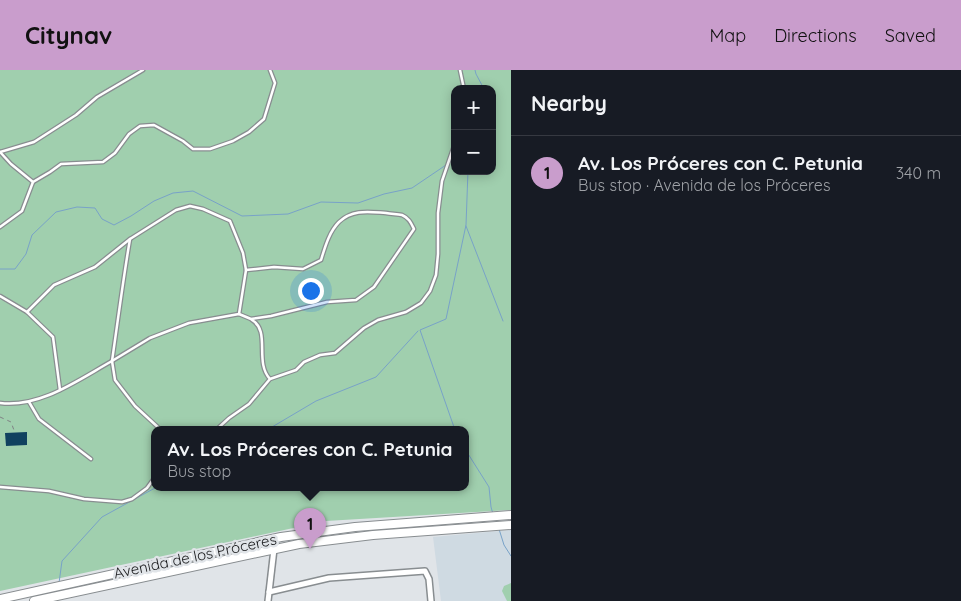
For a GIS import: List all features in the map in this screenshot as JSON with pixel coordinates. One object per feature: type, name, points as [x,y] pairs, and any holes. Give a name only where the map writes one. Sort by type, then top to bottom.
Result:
[{"type":"main road","name":"Avenida de los Próceres","points":[[0,599],[281,537],[355,527],[511,515]]},
{"type":"main road","name":"Avenida de los Próceres","points":[[36,601],[274,549],[373,535],[511,525]]},
{"type":"street","points":[[268,601],[274,549]]},
{"type":"street","points":[[269,592],[329,578],[418,571],[426,572],[429,579],[431,601]]},
{"type":"lane","points":[[33,182],[0,152],[34,142],[76,115],[97,97],[143,70]]},
{"type":"lane","points":[[0,227],[22,211],[33,182],[60,164],[103,162],[116,153],[129,134],[140,126],[154,125],[183,141],[193,149],[210,149],[233,142],[249,132],[264,119],[275,83],[270,70]]},
{"type":"lane","points":[[460,70],[463,85]]},
{"type":"lane","points":[[220,426],[249,404],[270,379],[296,370],[304,362],[320,355],[335,353],[364,328],[378,320],[406,312],[421,303],[430,291],[436,275],[438,213],[442,181],[451,155]]},
{"type":"lane","points":[[27,312],[54,284],[95,267],[130,239],[176,210],[190,206],[204,208],[230,221],[243,253],[246,270],[238,314]]},
{"type":"lane","points":[[246,270],[274,266],[303,269],[321,260],[327,239],[338,223],[348,215],[362,211],[402,215],[410,221],[414,229],[374,287],[356,300],[327,302],[251,319]]},
{"type":"lane","points":[[130,239],[122,281],[112,361],[115,380],[136,406],[157,426]]},
{"type":"lane","points":[[0,296],[27,312],[53,337],[60,390]]},
{"type":"lane","points":[[0,403],[28,402],[60,390],[150,338],[189,324],[238,314],[258,323],[261,332],[263,366],[266,375],[270,379]]},
{"type":"lane","points":[[28,402],[39,419],[91,459]]},
{"type":"lane","points":[[0,487],[49,491],[84,499],[122,502],[132,499],[147,488],[151,482]]},
{"type":"path","points":[[0,416],[11,422],[15,433]]},
{"type":"shaded area","points":[[511,530],[511,601],[441,601],[433,537]]},
{"type":"green space","points":[[0,70],[511,70],[511,510],[326,521],[0,591]]},
{"type":"green space","points":[[511,583],[511,601],[507,601],[502,591],[504,586]]},
{"type":"building","points":[[27,432],[27,445],[6,446],[5,433]]},
{"type":"waterway","points":[[475,70],[482,85]]},
{"type":"waterway","points":[[0,269],[15,269],[26,254],[32,235],[56,212],[77,207],[95,208],[102,219],[114,225],[154,201],[173,193],[193,191],[242,216],[288,214],[321,202],[358,203],[384,194],[412,188],[446,165]]},
{"type":"waterway","points":[[454,426],[420,330],[446,319],[466,225],[468,175]]},
{"type":"waterway","points":[[466,226],[503,321]]},
{"type":"waterway","points":[[274,426],[316,401],[376,377],[418,331]]},
{"type":"waterway","points":[[469,455],[489,487],[493,514]]},
{"type":"waterway","points":[[59,583],[62,561],[102,517],[151,490]]},
{"type":"waterway","points":[[499,529],[504,545],[511,556]]},
{"type":"place","name":"Av. Los Próceres con C. Petunia","points":[[310,549]]}]
